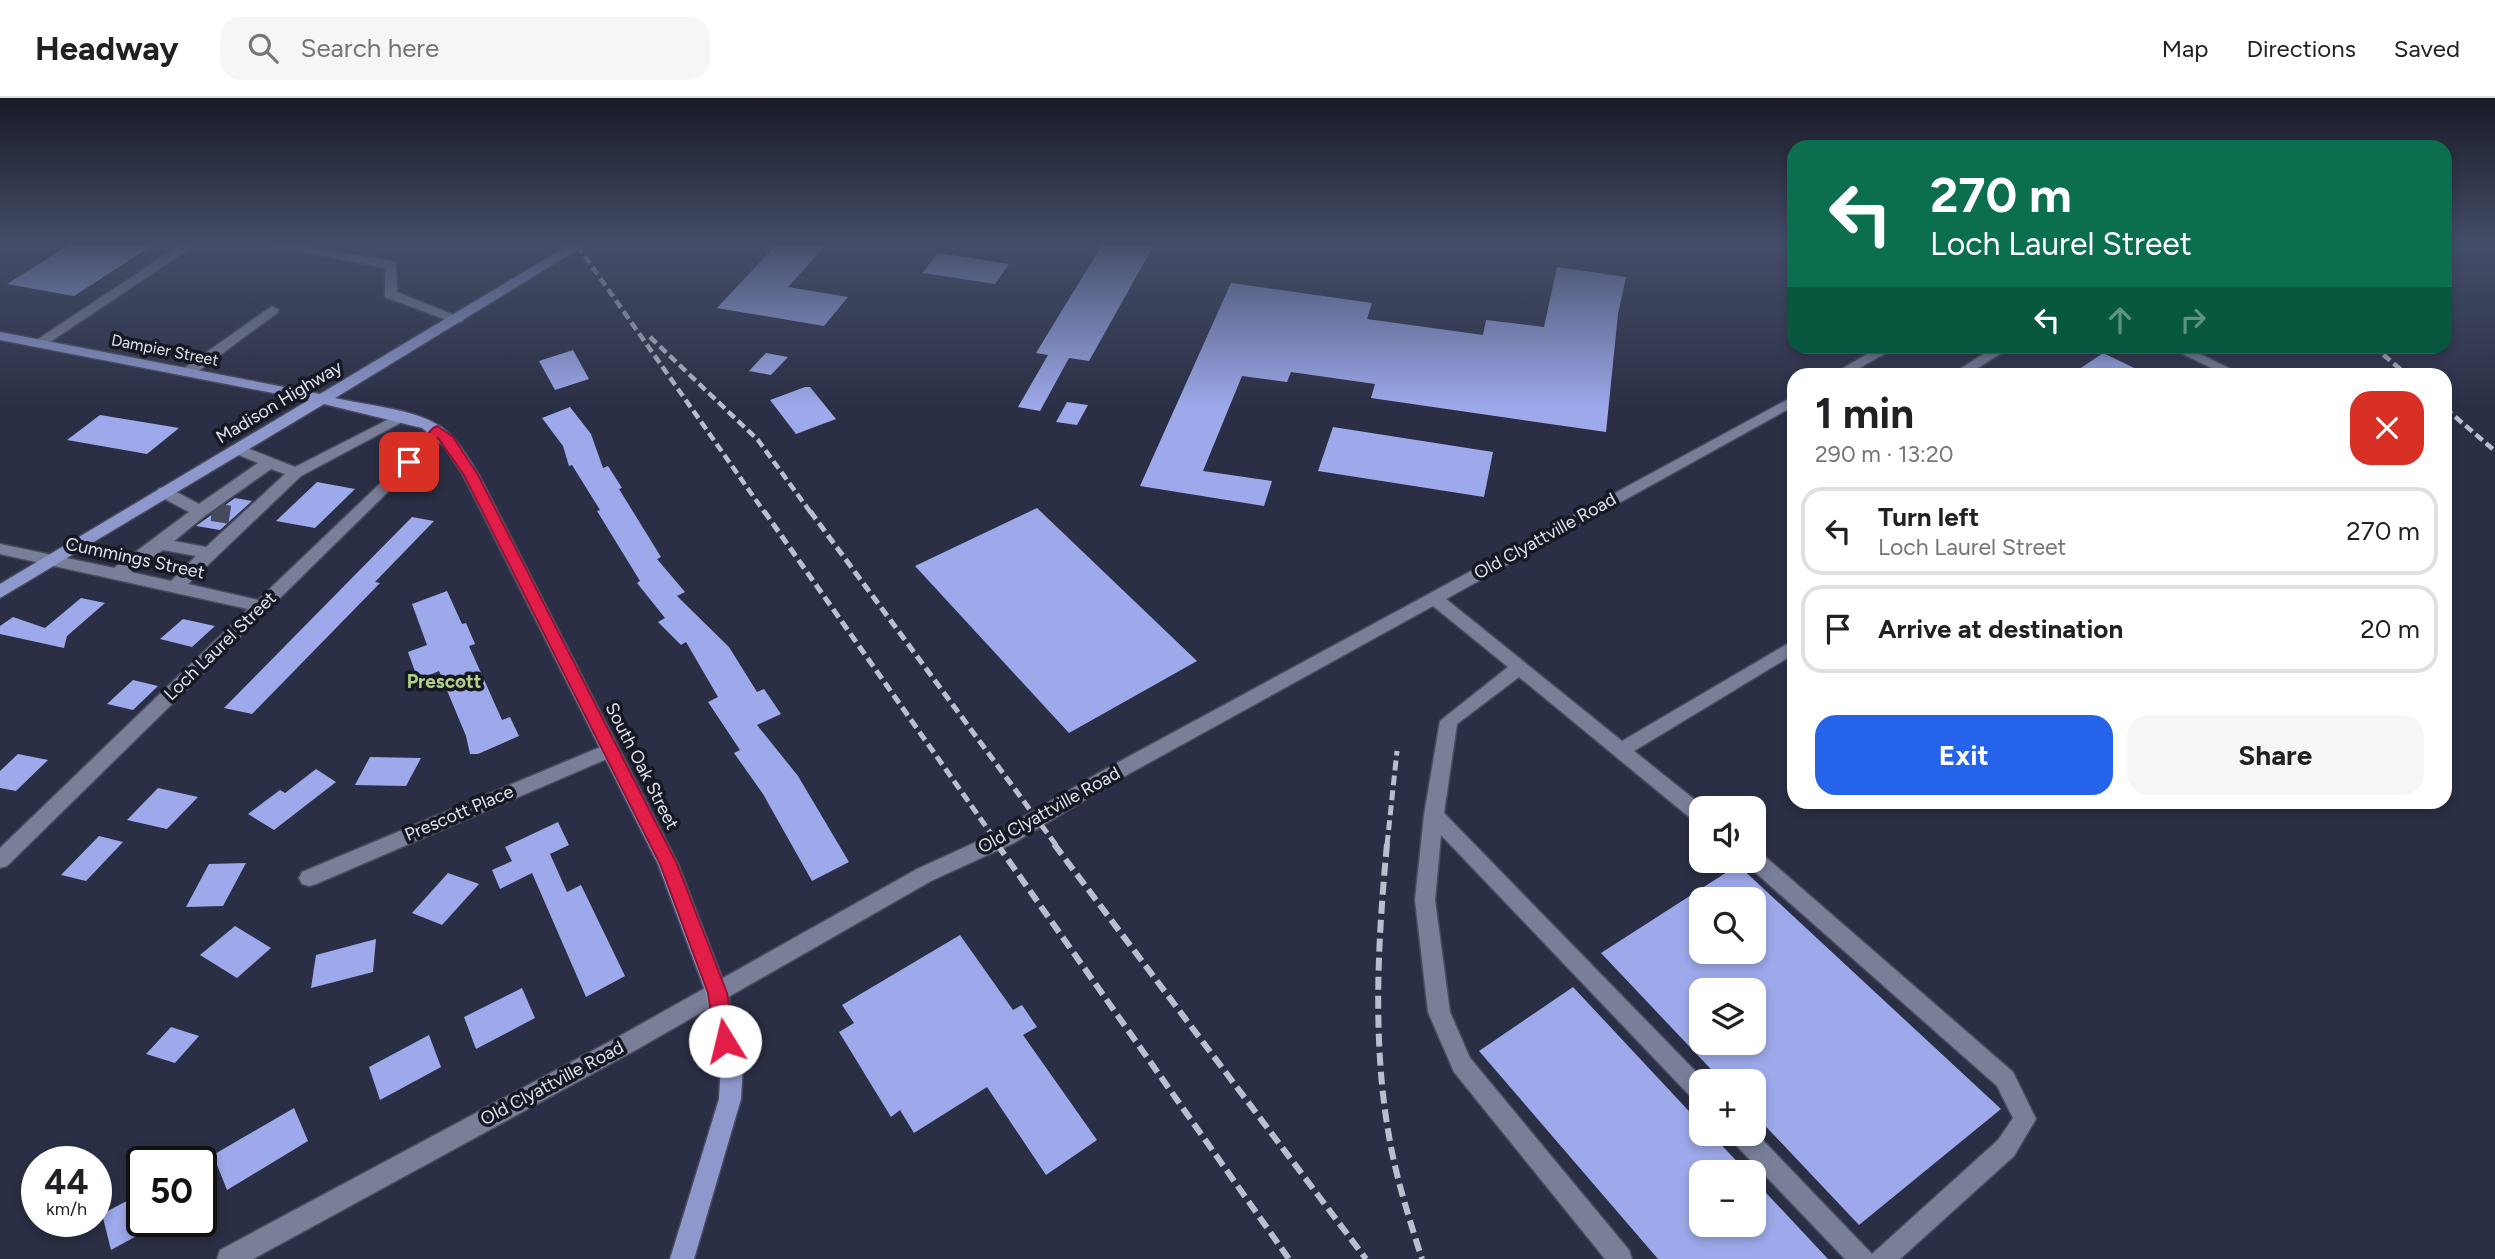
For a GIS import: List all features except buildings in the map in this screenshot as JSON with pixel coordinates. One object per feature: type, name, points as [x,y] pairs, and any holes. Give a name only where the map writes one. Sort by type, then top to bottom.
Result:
[{"type":"main road","name":"Madison Highway","points":[[0,592],[50,559],[323,401],[490,299]]},
{"type":"main road","name":"Dampier Street","points":[[0,336],[323,401]]},
{"type":"main road","points":[[323,401],[399,418],[437,430]]},
{"type":"main road","name":"South Oak Street","points":[[437,430],[449,440],[471,475],[668,864],[717,993],[725,1041],[732,1063],[730,1099],[682,1259]]},
{"type":"street","points":[[39,343],[107,299]]},
{"type":"street","points":[[404,299],[457,319]]},
{"type":"street","points":[[188,372],[272,310]]},
{"type":"street","points":[[1851,368],[1877,354]]},
{"type":"street","points":[[1969,368],[1993,354]]},
{"type":"street","points":[[2190,354],[2221,368]]},
{"type":"street","name":"Old Clyattville Road","points":[[229,1259],[717,993],[924,876],[1007,837],[1035,818],[1787,404]]},
{"type":"street","points":[[175,587],[243,517],[296,473],[399,418]]},
{"type":"street","name":"Loch Laurel Street","points":[[0,860],[8,842],[261,606],[394,478],[437,430]]},
{"type":"street","points":[[237,449],[296,473]]},
{"type":"street","points":[[117,574],[206,512],[269,463]]},
{"type":"street","points":[[164,492],[206,512]]},
{"type":"street","points":[[160,544],[209,554]]},
{"type":"street","name":"Cummings Street","points":[[0,549],[261,606]]},
{"type":"street","points":[[1433,597],[1689,806]]},
{"type":"street","points":[[1620,751],[1787,650]]},
{"type":"street","points":[[1519,668],[1449,720],[1424,900],[1439,1012],[1462,1065],[1620,1259]]},
{"type":"street","name":"Prescott Place","points":[[309,878],[610,750]]},
{"type":"street","points":[[1434,815],[1689,1080]]},
{"type":"street","points":[[1766,869],[2005,1079],[2025,1119],[2006,1148],[1882,1259]]},
{"type":"street","points":[[1753,1146],[1862,1259]]},
{"type":"tunnel","points":[[218,513],[212,512],[238,516]]},
{"type":"railway","points":[[615,299],[765,513]]},
{"type":"railway","points":[[650,337],[758,440],[811,513]]},
{"type":"railway","points":[[2382,354],[2399,368]]},
{"type":"railway","points":[[2452,414],[2495,451]]},
{"type":"railway","points":[[764,511],[999,845]]},
{"type":"railway","points":[[810,511],[1056,845]]},
{"type":"railway","points":[[1387,845],[1397,751]]},
{"type":"railway","points":[[997,844],[1289,1259]]},
{"type":"railway","points":[[1054,844],[1366,1259]]},
{"type":"railway","points":[[1387,844],[1379,953],[1380,1063],[1392,1152],[1422,1259]]},
{"type":"district","name":"Prescott","points":[[444,681]]},
{"type":"route","points":[[409,462],[437,430],[449,440],[471,475],[668,864],[696,929],[717,993],[725,1041]]}]
